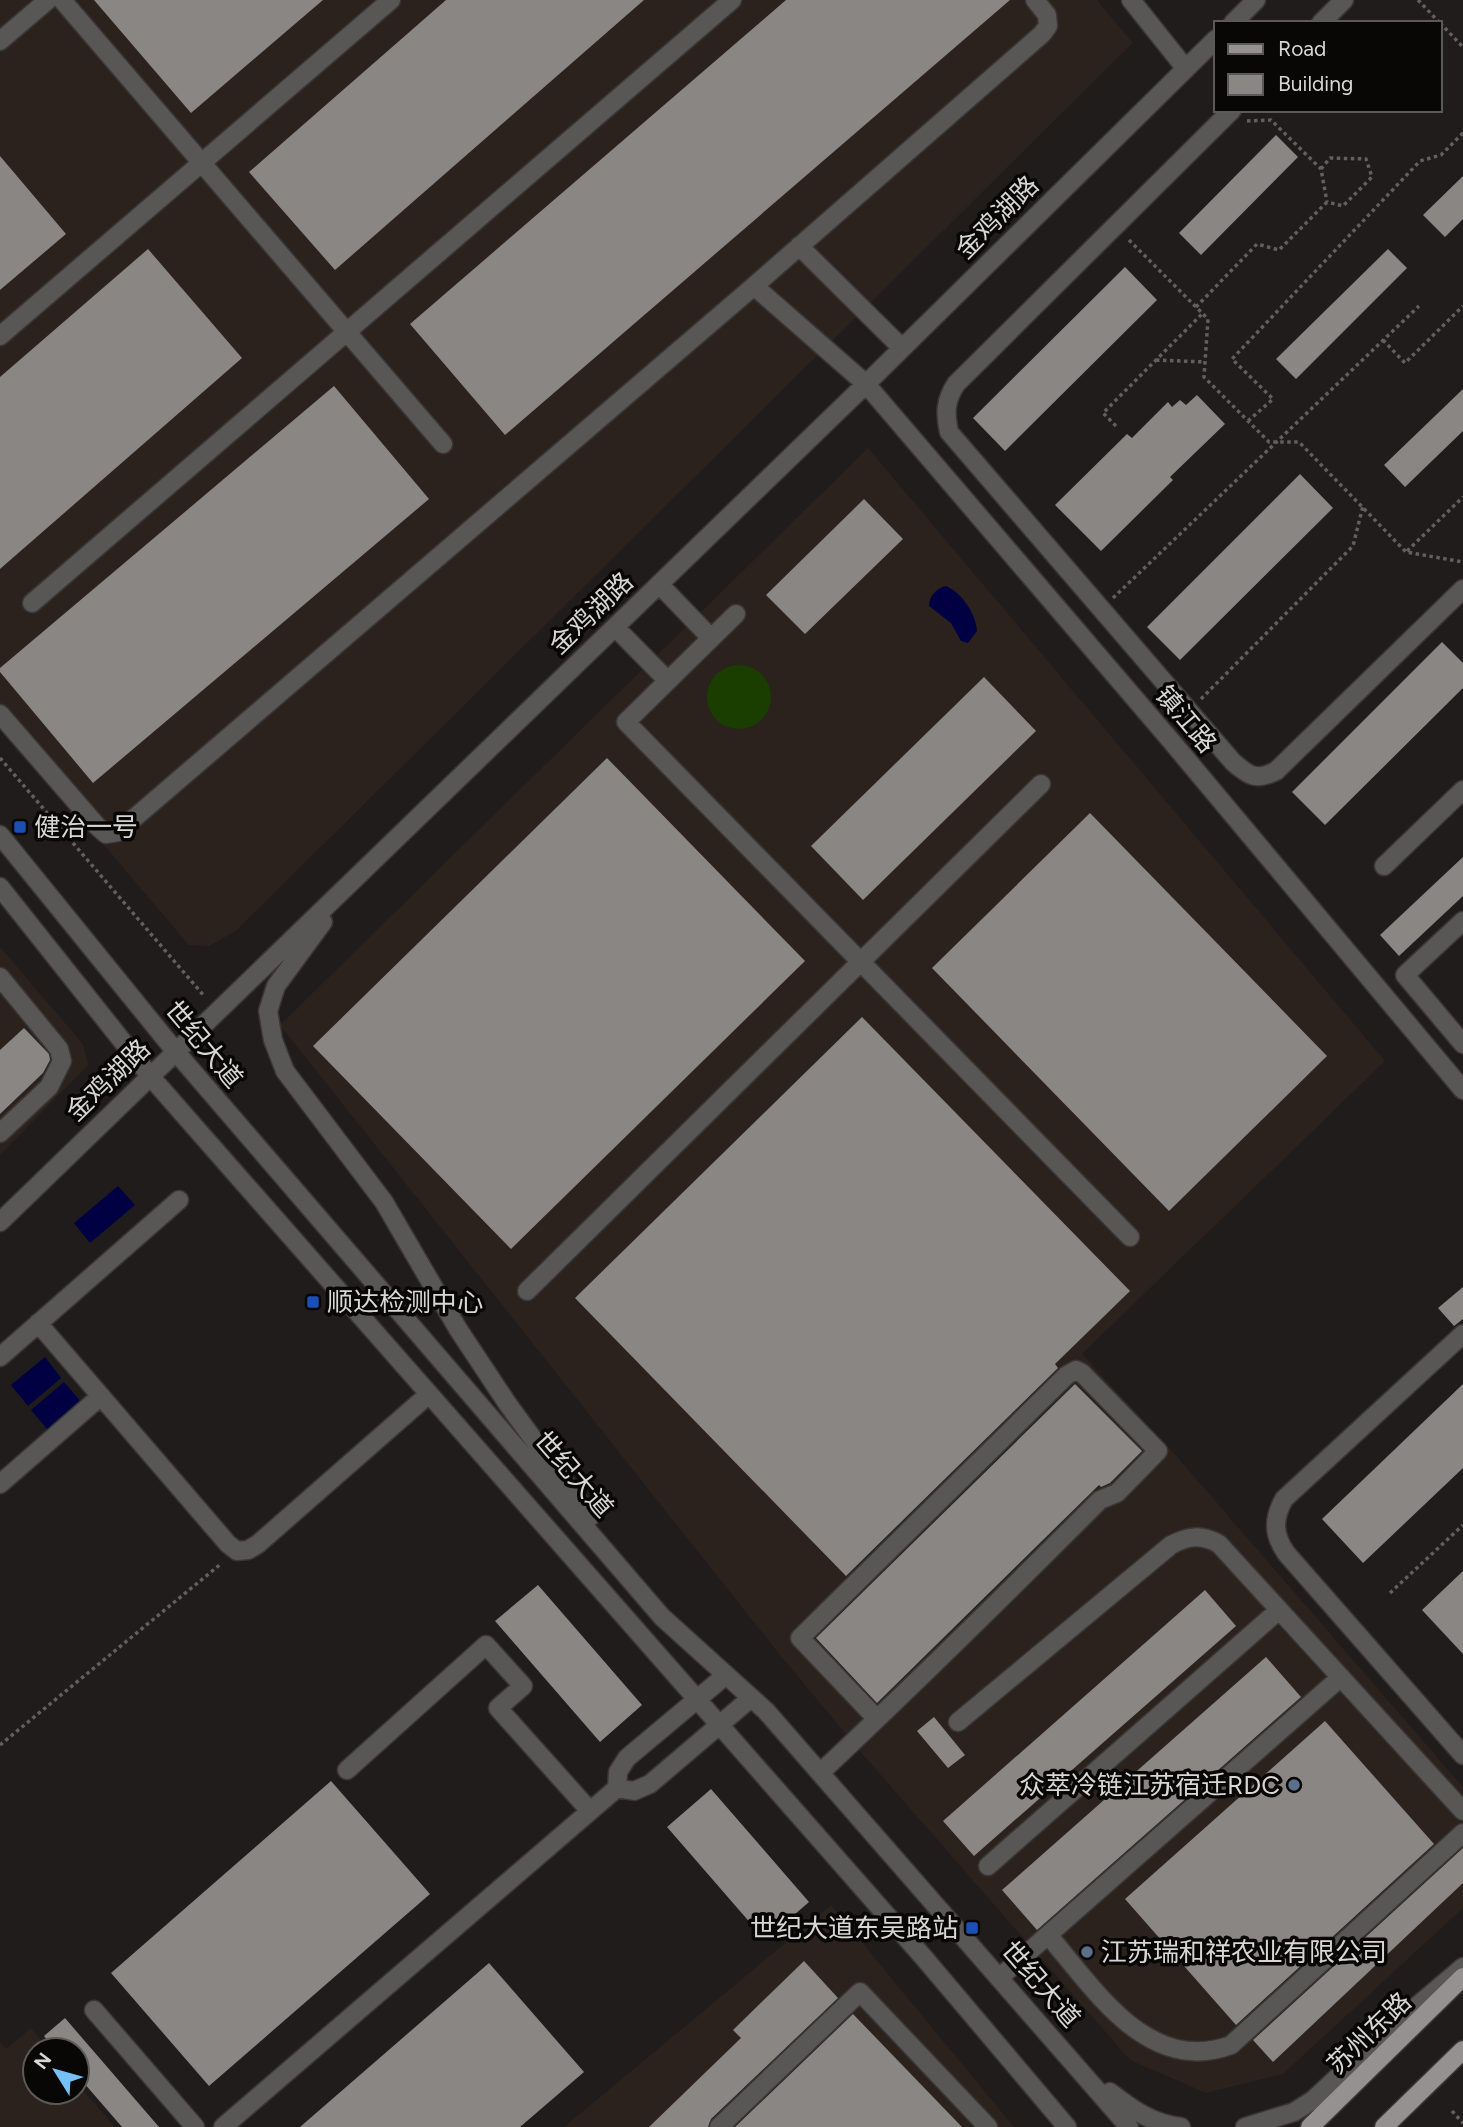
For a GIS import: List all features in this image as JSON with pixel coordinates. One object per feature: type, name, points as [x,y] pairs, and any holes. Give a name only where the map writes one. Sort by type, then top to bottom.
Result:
[{"type":"main road","name":"苏州东路","points":[[1310,2127],[1463,1976]]},
{"type":"main road","points":[[1384,2127],[1463,2050]]},
{"type":"street","points":[[0,41],[48,0]]},
{"type":"street","points":[[62,0],[443,444]]},
{"type":"street","points":[[0,337],[391,0]]},
{"type":"street","points":[[32,603],[732,0]]},
{"type":"street","points":[[0,714],[97,827],[106,834],[118,832],[754,286],[1042,34],[1048,26],[1047,15],[1035,0]]},
{"type":"street","points":[[1131,0],[1186,69]]},
{"type":"street","points":[[1235,21],[1256,0]]},
{"type":"street","points":[[1323,21],[1343,0]]},
{"type":"street","name":"金鸡湖路","points":[[0,1222],[866,384],[1214,41]]},
{"type":"street","points":[[1226,116],[956,384],[948,398],[945,415],[950,432],[1247,774],[1264,777],[1289,760],[1463,589]]},
{"type":"street","points":[[799,246],[902,348]]},
{"type":"street","name":"镇江路","points":[[754,286],[866,384],[1172,742],[1463,1090]]},
{"type":"street","points":[[659,584],[711,638]]},
{"type":"street","points":[[736,614],[626,722],[1130,1237]]},
{"type":"street","points":[[615,627],[668,681]]},
{"type":"street","points":[[527,1291],[1041,784]]},
{"type":"street","points":[[1384,866],[1463,790]]},
{"type":"street","name":"世纪大道","points":[[0,835],[176,1052],[662,1617],[751,1698],[820,1773],[1077,2064],[1129,2127]]},
{"type":"street","points":[[357,877],[276,986],[268,1011],[274,1040],[285,1071],[384,1202],[458,1329],[507,1403],[662,1617]]},
{"type":"street","points":[[0,887],[150,1076],[925,1959],[1067,2127]]},
{"type":"street","points":[[1463,921],[1405,975],[1463,1044]]},
{"type":"street","points":[[0,977],[59,1049],[62,1061],[49,1087],[0,1132]]},
{"type":"street","points":[[0,1357],[179,1200]]},
{"type":"street","points":[[38,1323],[228,1544],[237,1551],[258,1544],[428,1395]]},
{"type":"street","points":[[1463,1334],[1284,1499],[1276,1512],[1275,1526],[1278,1541],[1286,1553],[1463,1755]]},
{"type":"street","points":[[820,1773],[877,1719],[1100,1500],[1117,1493],[1158,1451],[1082,1373],[1076,1370],[1067,1375],[800,1637],[877,1719]]},
{"type":"street","points":[[0,1484],[100,1396]]},
{"type":"street","points":[[958,1722],[1171,1545],[1194,1536],[1208,1538],[1219,1544],[1463,1811]]},
{"type":"street","points":[[988,1866],[1279,1610]]},
{"type":"street","points":[[347,1770],[486,1645],[523,1686],[498,1708],[590,1811]]},
{"type":"street","points":[[223,2127],[617,1788],[618,1772],[627,1758],[726,1675]]},
{"type":"street","points":[[1000,1977],[1341,1677]]},
{"type":"street","points":[[617,1788],[634,1791],[650,1784],[751,1698]]},
{"type":"street","points":[[1048,1935],[1121,2019],[1135,2031],[1173,2049],[1216,2051],[1231,2045],[1463,1833]]},
{"type":"street","points":[[925,1959],[1057,2127]]},
{"type":"street","points":[[1245,2127],[1294,2112],[1313,2100],[1384,2034],[1463,1967]]},
{"type":"street","points":[[719,2127],[860,1992],[988,2127]]},
{"type":"street","points":[[93,2010],[195,2127]]},
{"type":"street","points":[[1077,2064],[1135,2112],[1166,2125],[1181,2127]]},
{"type":"path","points":[[1418,0],[1438,21]]},
{"type":"path","points":[[1442,25],[1463,47]]},
{"type":"path","points":[[1226,116],[1271,120],[1321,169],[1327,202]]},
{"type":"path","points":[[1248,421],[1273,398],[1232,359],[1419,161],[1441,155],[1463,133]]},
{"type":"path","points":[[1321,169],[1330,158],[1366,159],[1372,177],[1343,206],[1327,202]]},
{"type":"path","points":[[1196,307],[1257,244],[1279,250],[1327,202]]},
{"type":"path","points":[[1116,226],[1208,319],[1205,377],[1269,442],[1299,442],[1406,552],[1463,562]]},
{"type":"path","points":[[1101,609],[1419,306]]},
{"type":"path","points":[[1383,340],[1405,363],[1463,307]]},
{"type":"path","points":[[1116,426],[1103,413],[1202,314]]},
{"type":"path","points":[[1156,360],[1205,362]]},
{"type":"path","points":[[1406,552],[1463,497]]},
{"type":"path","points":[[1189,710],[1353,545],[1363,506]]},
{"type":"path","points":[[0,758],[217,1012]]},
{"type":"path","points":[[1390,1593],[1463,1525]]},
{"type":"path","points":[[0,1745],[237,1551]]},
{"type":"path","points":[[1452,2111],[1463,2123]]},
{"type":"shaded area","points":[[0,0],[1097,0],[1133,43],[236,931],[209,946],[189,945],[0,723]]},
{"type":"shaded area","points":[[868,448],[1385,1061],[1082,1354],[1172,1451],[1463,1787],[1463,1908],[1283,2074],[1206,2093],[1130,2060],[865,1757],[776,1650],[280,1025]]},
{"type":"shaded area","points":[[946,586],[963,599],[974,618],[977,631],[968,643],[961,641],[951,623],[929,606],[934,593]]},
{"type":"shaded area","points":[[0,947],[83,1044],[88,1065],[0,1155]]},
{"type":"shaded area","points":[[118,1186],[135,1205],[90,1243],[74,1223]]},
{"type":"shaded area","points":[[45,1357],[61,1378],[28,1406],[11,1385]]},
{"type":"shaded area","points":[[64,1382],[81,1402],[48,1430],[31,1410]]},
{"type":"shaded area","points":[[831,1905],[1014,2127],[564,2127]]},
{"type":"shaded area","points":[[31,2028],[38,2036],[21,2036]]},
{"type":"shaded area","points":[[21,2036],[21,2106],[91,2106],[91,2099],[115,2127],[0,2127],[0,2042],[6,2049]]},
{"type":"green space","points":[[733,665],[745,665],[762,674],[769,685],[769,709],[762,720],[745,729],[733,729],[721,724],[712,715],[707,703],[707,691],[712,679],[721,670]]},
{"type":"building","points":[[94,0],[323,0],[191,113]]},
{"type":"building","points":[[446,0],[644,0],[335,270],[249,172]]},
{"type":"building","points":[[786,0],[1010,0],[505,435],[410,324]]},
{"type":"building","points":[[1276,135],[1298,157],[1201,255],[1179,233]]},
{"type":"building","points":[[0,156],[66,234],[0,290]]},
{"type":"building","points":[[1463,176],[1463,219],[1445,237],[1423,215]]},
{"type":"building","points":[[148,249],[242,358],[0,569],[0,377]]},
{"type":"building","points":[[1388,249],[1407,268],[1296,379],[1276,359]]},
{"type":"building","points":[[1125,267],[1157,300],[1005,451],[973,418]]},
{"type":"building","points":[[334,386],[429,499],[93,783],[0,672],[0,668]]},
{"type":"building","points":[[1463,389],[1463,431],[1405,487],[1384,465]]},
{"type":"building","points":[[1197,395],[1225,424],[1170,477],[1173,480],[1101,551],[1055,505],[1127,434],[1132,438],[1168,402],[1172,407],[1180,400],[1186,405]]},
{"type":"building","points":[[1300,474],[1333,508],[1180,660],[1147,627]]},
{"type":"building","points":[[864,499],[903,539],[805,634],[766,595]]},
{"type":"building","points":[[1442,642],[1463,663],[1463,688],[1325,825],[1292,792]]},
{"type":"building","points":[[984,677],[1036,731],[863,900],[811,846]]},
{"type":"building","points":[[607,758],[805,961],[511,1249],[313,1046]]},
{"type":"building","points":[[1090,813],[1327,1056],[1169,1211],[932,968]]},
{"type":"building","points":[[1463,857],[1463,896],[1399,956],[1380,935]]},
{"type":"building","points":[[862,1017],[1130,1291],[1055,1364],[1058,1368],[846,1576],[575,1298]]},
{"type":"building","points":[[24,1028],[49,1054],[50,1060],[43,1073],[0,1114],[0,1050]]},
{"type":"building","points":[[1463,1287],[1463,1319],[1454,1326],[1438,1308]]},
{"type":"building","points":[[1075,1384],[1142,1451],[1110,1483],[1101,1487],[1099,1485],[877,1703],[816,1638]]},
{"type":"building","points":[[1463,1384],[1463,1468],[1363,1563],[1322,1519]]},
{"type":"building","points":[[1463,1571],[1463,1654],[1422,1610]]},
{"type":"building","points":[[538,1585],[642,1705],[600,1742],[495,1621]]},
{"type":"building","points":[[1205,1590],[1236,1626],[974,1856],[943,1821]]},
{"type":"building","points":[[1266,1657],[1301,1697],[1037,1930],[1002,1890]]},
{"type":"building","points":[[934,1717],[965,1755],[948,1768],[917,1731]]},
{"type":"building","points":[[1325,1721],[1434,1844],[1236,2025],[1125,1899]]},
{"type":"building","points":[[331,1781],[430,1894],[209,2086],[111,1973]]},
{"type":"building","points":[[711,1789],[809,1902],[765,1940],[667,1827]]},
{"type":"building","points":[[1463,1848],[1463,1883],[1273,2062],[1253,2040]]},
{"type":"building","points":[[804,1961],[838,1998],[711,2119],[708,2127],[649,2127],[741,2038],[733,2030]]},
{"type":"building","points":[[489,1963],[584,2072],[520,2127],[300,2127]]},
{"type":"building","points":[[853,2014],[962,2127],[735,2127]]},
{"type":"building","points":[[65,2018],[81,2036],[44,2036]]},
{"type":"building","points":[[91,2048],[159,2127],[122,2127],[91,2091]]},
{"type":"place","name":"健治一号","points":[[20,827]]},
{"type":"place","name":"顺达检测中心","points":[[313,1302]]},
{"type":"place","name":"众萃冷链江苏宿迁RDC","points":[[1294,1785]]},
{"type":"place","name":"世纪大道东吴路站","points":[[972,1928]]},
{"type":"place","name":"江苏瑞和祥农业有限公司","points":[[1087,1952]]}]
